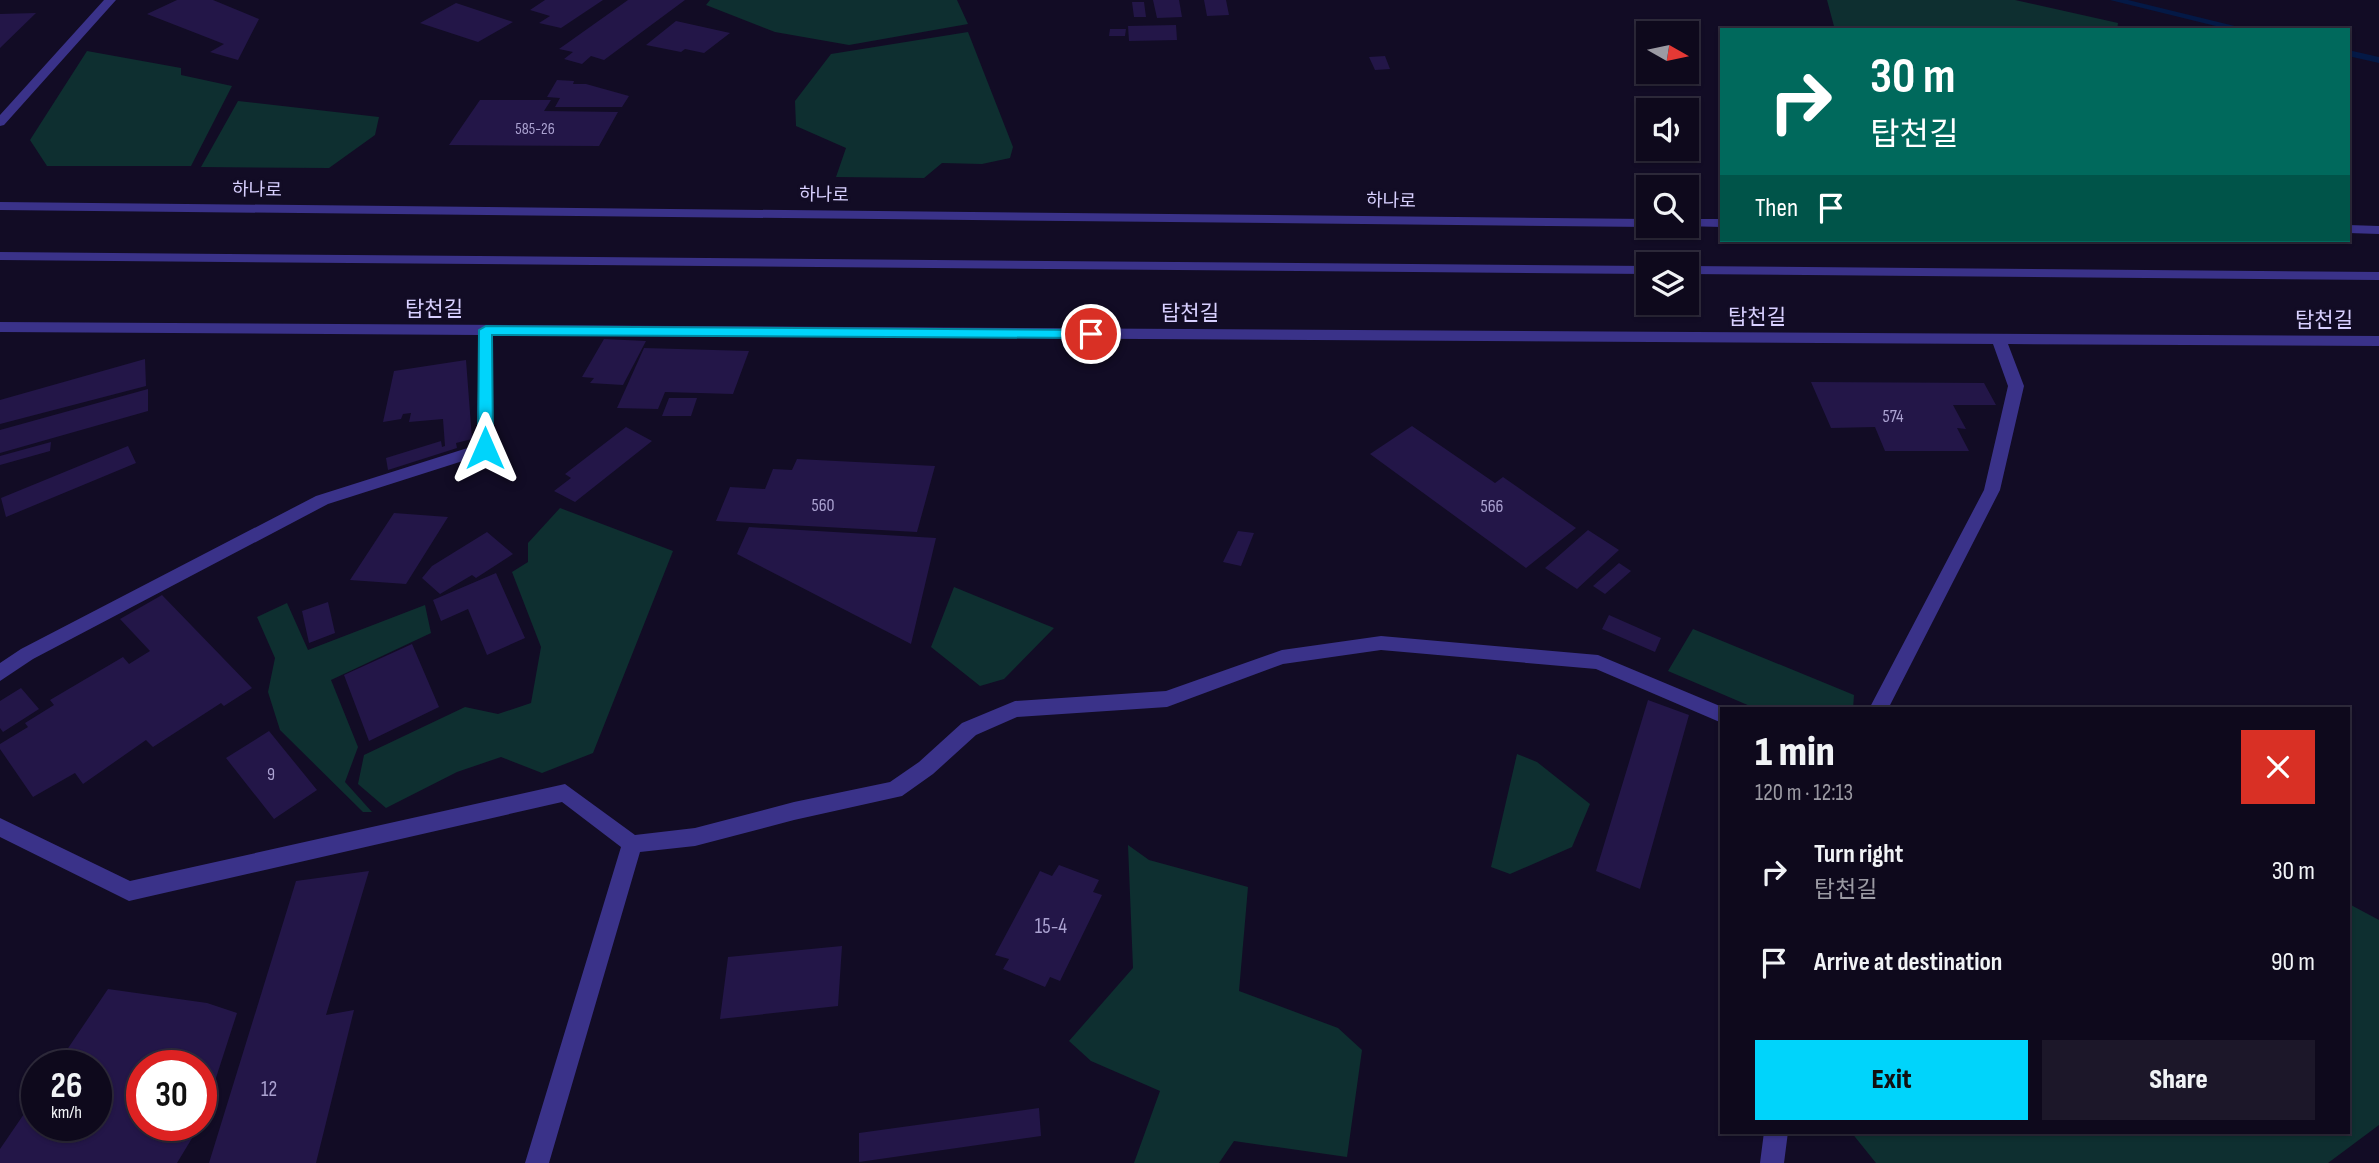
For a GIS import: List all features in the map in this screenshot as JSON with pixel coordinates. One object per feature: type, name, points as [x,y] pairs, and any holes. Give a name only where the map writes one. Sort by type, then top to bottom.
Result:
[{"type":"street","points":[[0,122],[110,0]]},
{"type":"street","name":"하나로","points":[[0,206],[1636,223]]},
{"type":"street","points":[[1699,223],[1720,223]]},
{"type":"street","points":[[2350,229],[2379,230]]},
{"type":"street","points":[[0,257],[1636,270]]},
{"type":"street","points":[[1699,270],[2379,276]]},
{"type":"street","name":"탑천길","points":[[0,327],[2379,341]]},
{"type":"street","points":[[0,673],[27,654],[322,500],[485,448],[486,330]]},
{"type":"street","points":[[1879,707],[1992,490],[2017,386],[1999,339]]},
{"type":"street","points":[[0,827],[129,891],[565,793],[632,844],[695,837],[794,811],[895,790],[926,768],[969,729],[1015,709],[1135,704],[1167,699],[1282,657],[1381,643],[1598,662],[1720,714]]},
{"type":"street","points":[[537,1163],[632,844]]},
{"type":"street","points":[[1772,1163],[1776,1134]]},
{"type":"green space","points":[[710,0],[957,0],[968,24],[849,45],[775,32],[706,5]]},
{"type":"green space","points":[[1827,0],[2015,0],[2118,23],[2117,28],[1834,28]]},
{"type":"green space","points":[[968,32],[1013,147],[1010,158],[982,164],[942,163],[924,178],[836,177],[846,148],[796,126],[795,101],[831,54]]},
{"type":"green space","points":[[87,51],[181,68],[181,75],[232,86],[191,166],[47,166],[30,140]]},
{"type":"green space","points":[[238,101],[379,117],[375,135],[329,168],[201,167]]},
{"type":"green space","points":[[560,508],[673,551],[593,753],[542,773],[501,757],[457,772],[386,808],[358,784],[364,755],[465,707],[498,714],[531,703],[541,647],[512,572],[528,562],[528,543]]},
{"type":"green space","points":[[954,587],[1054,628],[1004,679],[980,686],[931,647]]},
{"type":"green space","points":[[287,603],[308,650],[425,605],[431,633],[331,680],[358,747],[345,782],[372,812],[363,812],[280,730],[268,692],[275,658],[257,617]]},
{"type":"green space","points":[[1693,629],[1854,695],[1853,707],[1752,707],[1668,671]]},
{"type":"green space","points":[[1517,754],[1537,762],[1590,804],[1572,847],[1510,874],[1491,867]]},
{"type":"green space","points":[[1128,845],[1149,860],[1248,887],[1239,991],[1338,1028],[1362,1050],[1347,1157],[1234,1141],[1219,1163],[1134,1163],[1160,1091],[1091,1061],[1069,1041],[1133,968]]},
{"type":"green space","points":[[2350,905],[2379,920],[2379,1125],[2328,1163],[1876,1163],[1853,1134],[2350,1134]]},
{"type":"building","points":[[177,0],[213,0],[259,19],[238,60],[210,52],[224,44],[147,14]]},
{"type":"building","points":[[545,0],[603,0],[561,28],[539,23],[550,16],[530,10]]},
{"type":"building","points":[[628,0],[685,0],[604,60],[591,56],[582,64],[564,59],[573,52],[559,49]]},
{"type":"building","points":[[1153,0],[1179,0],[1182,17],[1157,18]]},
{"type":"building","points":[[1204,0],[1226,0],[1229,15],[1207,16]]},
{"type":"building","points":[[1132,2],[1144,2],[1146,17],[1134,17]]},
{"type":"building","points":[[456,3],[513,22],[478,42],[420,23]]},
{"type":"building","points":[[36,13],[0,48],[0,14]]},
{"type":"building","points":[[676,21],[730,33],[704,53],[685,49],[681,52],[646,45]]},
{"type":"building","points":[[1176,25],[1177,40],[1129,41],[1128,26]]},
{"type":"building","points":[[1110,29],[1126,29],[1125,36],[1109,36]]},
{"type":"building","points":[[1385,56],[1390,69],[1375,70],[1369,57]]},
{"type":"building","points":[[557,80],[574,81],[573,84],[586,84],[629,96],[622,107],[555,107],[560,98],[547,97]]},
{"type":"building","points":[[480,100],[551,100],[544,111],[618,112],[599,146],[449,145]]},
{"type":"building","points":[[604,339],[646,341],[623,385],[590,383],[594,378],[582,377]]},
{"type":"building","points":[[644,348],[749,351],[733,394],[665,392],[658,409],[617,408]]},
{"type":"building","points":[[145,359],[146,386],[0,424],[0,400]]},
{"type":"building","points":[[466,360],[472,439],[456,443],[457,448],[388,470],[386,458],[441,441],[442,447],[445,446],[443,419],[409,422],[411,413],[403,414],[401,419],[383,422],[394,371]]},
{"type":"building","points":[[1811,382],[1984,383],[1996,405],[1953,405],[1966,429],[1957,428],[1969,451],[1885,451],[1875,427],[1831,428]]},
{"type":"building","points":[[148,389],[148,411],[0,453],[0,430]]},
{"type":"building","points":[[669,398],[697,398],[691,416],[662,416]]},
{"type":"building","points":[[1412,426],[1495,483],[1503,477],[1576,528],[1526,568],[1370,454]]},
{"type":"building","points":[[626,427],[652,441],[575,502],[554,491],[571,478],[565,474]]},
{"type":"building","points":[[51,442],[50,451],[0,465],[0,456]]},
{"type":"building","points":[[128,446],[136,463],[6,517],[1,498]]},
{"type":"building","points":[[797,459],[935,466],[917,532],[716,521],[730,487],[765,489],[773,469],[792,470]]},
{"type":"building","points":[[394,513],[448,517],[406,584],[350,580]]},
{"type":"building","points":[[749,527],[936,538],[911,644],[737,554]]},
{"type":"building","points":[[1588,530],[1619,550],[1577,589],[1545,568]]},
{"type":"building","points":[[1238,531],[1254,533],[1241,566],[1223,562]]},
{"type":"building","points":[[487,532],[513,554],[476,578],[472,575],[440,594],[422,578],[432,566]]},
{"type":"building","points":[[1619,563],[1631,571],[1605,594],[1593,586]]},
{"type":"building","points":[[496,573],[525,638],[487,655],[468,609],[441,621],[433,600]]},
{"type":"building","points":[[162,595],[252,688],[224,706],[221,703],[153,747],[146,740],[83,784],[75,773],[33,797],[0,749],[0,744],[28,727],[25,723],[54,705],[50,700],[123,657],[129,664],[150,651],[120,619]]},
{"type":"building","points":[[328,602],[335,633],[309,643],[302,611]]},
{"type":"building","points":[[1609,615],[1661,638],[1655,652],[1602,629]]},
{"type":"building","points":[[412,644],[439,707],[369,741],[344,675]]},
{"type":"building","points":[[21,688],[39,709],[3,732],[0,728],[0,701]]},
{"type":"building","points":[[1648,700],[1689,715],[1640,889],[1596,871]]},
{"type":"building","points":[[269,731],[317,790],[274,819],[226,758]]},
{"type":"building","points":[[1059,865],[1099,880],[1093,892],[1102,895],[1060,981],[1050,977],[1045,987],[1003,969],[1009,959],[995,955],[1040,871],[1052,876]]},
{"type":"building","points":[[369,871],[326,1015],[354,1010],[316,1163],[209,1163],[217,1141],[296,881]]},
{"type":"building","points":[[842,946],[838,1006],[720,1019],[728,957]]},
{"type":"building","points":[[108,989],[207,1003],[237,1013],[217,1075],[217,1050],[126,1050],[126,1141],[190,1141],[177,1163],[0,1163],[0,1149],[21,1118],[21,1141],[112,1141],[112,1050],[67,1050]]},
{"type":"building","points":[[1039,1108],[1041,1136],[859,1162],[859,1133]]},
{"type":"waterway","points":[[2115,0],[2237,28]]},
{"type":"waterway","points":[[2350,53],[2379,60]]},
{"type":"route","points":[[485,448],[486,330],[1091,334]]}]
